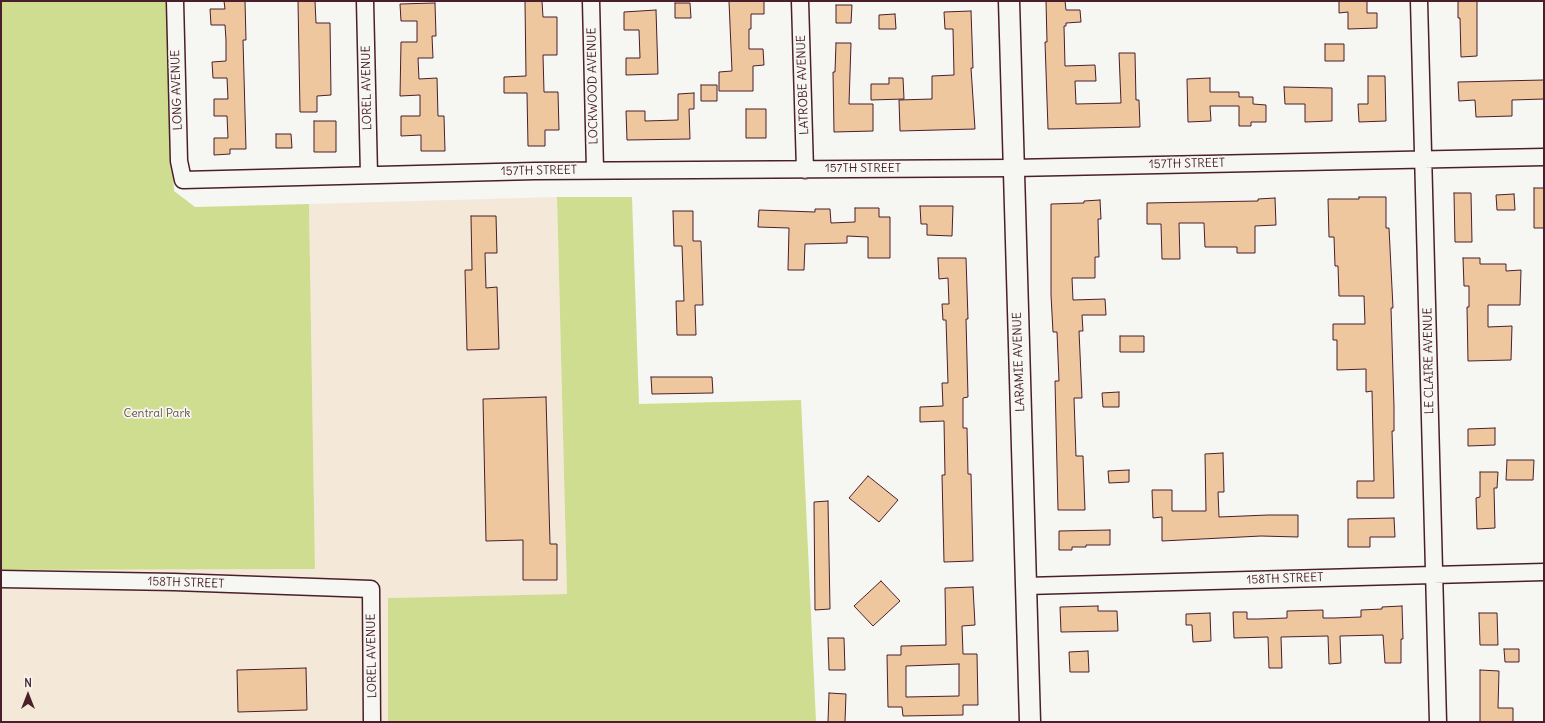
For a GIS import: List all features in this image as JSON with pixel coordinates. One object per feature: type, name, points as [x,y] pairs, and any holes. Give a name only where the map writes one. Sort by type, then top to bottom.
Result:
[{"type":"street","name":"LONG AVENUE","points":[[174,1],[179,161],[183,180]]},
{"type":"street","name":"LOREL AVENUE","points":[[365,1],[369,175]]},
{"type":"street","name":"LOCKWOOD AVENUE","points":[[591,1],[595,170]]},
{"type":"street","name":"LATROBE AVENUE","points":[[800,1],[805,170]]},
{"type":"street","name":"LARAMIE AVENUE","points":[[1009,1],[1030,722]]},
{"type":"street","name":"LE CLAIRE AVENUE","points":[[1419,1],[1438,722]]},
{"type":"street","name":"157TH STREET","points":[[183,180],[595,170],[1013,168],[1544,157]]},
{"type":"street","name":"158TH STREET","points":[[1026,586],[1544,572]]},
{"type":"street","name":"158TH STREET","points":[[1,579],[182,582],[371,589]]},
{"type":"street","name":"LOREL AVENUE","points":[[371,589],[372,722]]},
{"type":"shaded area","points":[[557,197],[567,594],[388,598],[388,722],[1,722],[1,570],[315,569],[309,204]]},
{"type":"green space","name":"Central Park","points":[[1,1],[166,1],[174,191],[195,207],[309,204],[315,569],[1,570]]},
{"type":"green space","points":[[557,197],[632,197],[639,404],[801,400],[816,722],[388,722],[388,598],[567,594]]},
{"type":"building","points":[[224,1],[245,1],[246,40],[243,40],[246,149],[230,149],[230,154],[214,155],[214,138],[228,138],[227,116],[214,116],[214,99],[228,99],[227,78],[213,78],[212,62],[226,61],[225,25],[211,25],[210,9],[225,9]]},
{"type":"building","points":[[298,1],[315,1],[316,23],[330,23],[331,95],[317,96],[317,112],[300,112]]},
{"type":"building","points":[[525,1],[542,1],[543,17],[557,17],[557,55],[543,55],[544,92],[558,92],[559,130],[545,130],[545,146],[528,146],[527,93],[504,93],[504,77],[526,76]]},
{"type":"building","points":[[729,1],[764,1],[764,14],[751,14],[751,29],[749,29],[749,49],[763,49],[764,65],[753,66],[753,91],[719,91],[719,72],[732,71]]},
{"type":"building","points":[[1046,1],[1065,1],[1066,10],[1080,10],[1081,22],[1066,23],[1066,26],[1064,26],[1065,66],[1095,65],[1096,81],[1075,81],[1076,104],[1121,103],[1119,53],[1135,53],[1136,100],[1139,100],[1140,127],[1048,129],[1045,42],[1047,42]]},
{"type":"building","points":[[1339,1],[1367,1],[1367,13],[1377,13],[1377,28],[1348,29],[1348,12],[1339,13]]},
{"type":"building","points":[[1458,1],[1477,1],[1477,56],[1461,57]]},
{"type":"building","points":[[435,3],[436,36],[432,36],[433,58],[418,58],[419,79],[437,78],[438,116],[444,116],[445,151],[421,151],[421,135],[401,136],[401,116],[420,116],[420,95],[400,96],[401,42],[417,42],[417,21],[401,21],[400,4]]},
{"type":"building","points":[[675,3],[690,3],[691,18],[675,18]]},
{"type":"building","points":[[836,5],[852,5],[851,23],[836,23]]},
{"type":"building","points":[[656,10],[658,74],[626,75],[626,58],[640,58],[639,30],[624,30],[624,12]]},
{"type":"building","points":[[971,11],[973,68],[971,68],[975,129],[900,131],[899,100],[932,99],[932,76],[954,75],[953,29],[945,29],[944,12]]},
{"type":"building","points":[[895,14],[896,29],[879,29],[879,15]]},
{"type":"building","points":[[836,43],[851,43],[849,104],[873,104],[873,131],[834,132],[833,72],[835,72]]},
{"type":"building","points":[[1325,44],[1344,44],[1344,61],[1325,61]]},
{"type":"building","points":[[1368,76],[1385,76],[1386,121],[1359,122],[1358,104],[1368,104]]},
{"type":"building","points":[[889,78],[903,78],[904,99],[871,100],[871,84],[889,84]]},
{"type":"building","points":[[1210,78],[1210,92],[1239,92],[1239,97],[1253,97],[1253,104],[1266,105],[1266,122],[1251,122],[1251,126],[1239,126],[1239,106],[1210,106],[1211,121],[1188,122],[1187,79]]},
{"type":"building","points":[[1544,80],[1544,99],[1512,100],[1512,116],[1476,117],[1475,100],[1459,101],[1458,82]]},
{"type":"building","points":[[701,85],[717,85],[717,101],[701,101]]},
{"type":"building","points":[[1284,87],[1332,88],[1332,121],[1305,122],[1305,104],[1285,104]]},
{"type":"building","points":[[694,93],[694,109],[689,109],[690,139],[627,140],[626,111],[645,111],[645,121],[678,120],[678,94]]},
{"type":"building","points":[[746,109],[766,109],[766,138],[746,138]]},
{"type":"building","points":[[314,121],[336,121],[336,152],[314,152]]},
{"type":"building","points":[[276,134],[291,134],[292,148],[276,148]]},
{"type":"building","points":[[1534,188],[1544,188],[1544,228],[1534,228]]},
{"type":"building","points":[[1454,193],[1471,193],[1472,242],[1455,242]]},
{"type":"building","points":[[1514,194],[1515,210],[1497,210],[1496,195]]},
{"type":"building","points":[[1359,197],[1386,197],[1386,228],[1389,228],[1393,308],[1391,308],[1394,407],[1394,431],[1392,431],[1394,498],[1357,498],[1357,481],[1374,481],[1372,391],[1366,392],[1366,369],[1337,370],[1337,340],[1333,340],[1333,324],[1365,324],[1364,296],[1339,296],[1338,266],[1335,266],[1334,237],[1329,237],[1328,199],[1359,199]]},
{"type":"building","points":[[1275,198],[1276,225],[1255,226],[1255,253],[1237,253],[1237,247],[1205,247],[1204,223],[1179,223],[1180,259],[1162,259],[1161,224],[1147,224],[1147,203],[1258,201],[1258,199]]},
{"type":"building","points":[[1100,200],[1101,219],[1098,219],[1099,257],[1095,257],[1095,278],[1072,278],[1073,300],[1105,299],[1106,315],[1082,315],[1083,331],[1079,331],[1082,398],[1074,398],[1076,456],[1083,456],[1085,510],[1058,510],[1055,381],[1059,381],[1057,332],[1053,332],[1051,295],[1051,204],[1084,203],[1084,201]]},
{"type":"building","points":[[920,206],[953,206],[952,236],[927,235],[927,224],[921,224]]},
{"type":"building","points":[[855,208],[879,208],[879,217],[890,217],[890,258],[868,258],[868,237],[847,236],[847,243],[805,244],[804,270],[788,270],[789,228],[758,227],[759,210],[815,212],[815,209],[830,209],[831,223],[855,222]]},
{"type":"building","points":[[673,211],[693,211],[693,241],[701,241],[703,305],[695,305],[696,335],[677,335],[676,301],[684,301],[682,246],[674,246]]},
{"type":"building","points":[[471,216],[496,216],[497,253],[485,253],[486,288],[497,287],[499,349],[467,350],[465,270],[472,270]]},
{"type":"building","points":[[938,258],[966,258],[968,397],[963,398],[963,428],[967,428],[968,474],[971,474],[973,561],[944,562],[942,475],[945,475],[944,421],[920,422],[920,407],[943,406],[942,383],[948,383],[946,320],[943,320],[942,304],[949,304],[948,278],[939,279]]},
{"type":"building","points":[[1463,258],[1480,258],[1480,264],[1506,264],[1506,271],[1521,270],[1520,305],[1488,305],[1488,327],[1512,326],[1511,360],[1468,361],[1467,307],[1469,307],[1469,286],[1464,286]]},
{"type":"building","points":[[1120,336],[1144,336],[1144,352],[1120,352]]},
{"type":"building","points":[[651,377],[712,377],[713,393],[652,394]]},
{"type":"building","points":[[1119,392],[1119,407],[1103,407],[1102,393]]},
{"type":"building","points":[[546,397],[550,544],[557,544],[557,580],[523,580],[523,540],[486,541],[483,399]]},
{"type":"building","points":[[1495,428],[1495,445],[1468,446],[1468,429]]},
{"type":"building","points":[[1223,453],[1224,492],[1218,492],[1219,517],[1298,515],[1298,537],[1261,536],[1162,541],[1162,517],[1153,518],[1152,490],[1172,490],[1172,511],[1206,511],[1205,454]]},
{"type":"building","points":[[1507,460],[1534,460],[1533,480],[1506,480]]},
{"type":"building","points":[[1129,470],[1129,482],[1109,483],[1108,471]]},
{"type":"building","points":[[1480,472],[1498,472],[1497,488],[1494,488],[1495,528],[1477,529],[1476,498],[1480,497]]},
{"type":"building","points":[[868,476],[898,500],[879,522],[849,498]]},
{"type":"building","points":[[828,501],[830,609],[815,610],[814,502]]},
{"type":"building","points":[[1394,518],[1395,537],[1370,537],[1370,547],[1348,547],[1348,519]]},
{"type":"building","points":[[1110,530],[1110,545],[1086,545],[1086,547],[1072,547],[1072,550],[1059,550],[1059,531]]},
{"type":"building","points":[[881,581],[900,601],[873,626],[854,606]]},
{"type":"building","points":[[973,587],[975,625],[962,626],[963,654],[977,654],[978,705],[963,705],[963,715],[903,716],[902,707],[888,707],[887,655],[901,655],[901,646],[946,645],[945,588]],"holes":[[[959,664],[959,696],[906,697],[906,666]]]},
{"type":"building","points":[[1098,606],[1098,611],[1117,611],[1118,631],[1061,632],[1060,607]]},
{"type":"building","points":[[1402,606],[1403,639],[1401,639],[1401,663],[1385,663],[1383,635],[1340,636],[1341,663],[1329,664],[1328,636],[1281,637],[1282,668],[1269,668],[1268,637],[1234,638],[1233,612],[1247,612],[1247,619],[1258,619],[1287,618],[1287,611],[1323,610],[1323,618],[1334,618],[1361,617],[1361,610]]},
{"type":"building","points":[[1210,613],[1211,641],[1193,642],[1192,625],[1186,625],[1186,614]]},
{"type":"building","points":[[1479,613],[1497,613],[1498,645],[1480,645]]},
{"type":"building","points":[[828,638],[844,638],[845,670],[829,670]]},
{"type":"building","points":[[1504,649],[1519,649],[1519,662],[1505,662]]},
{"type":"building","points":[[1088,651],[1089,672],[1070,672],[1069,652]]},
{"type":"building","points":[[306,668],[307,710],[238,712],[237,670]]},
{"type":"building","points":[[1480,670],[1499,671],[1498,708],[1513,708],[1513,722],[1480,722]]},
{"type":"building","points":[[829,693],[846,694],[845,722],[828,722]]}]
